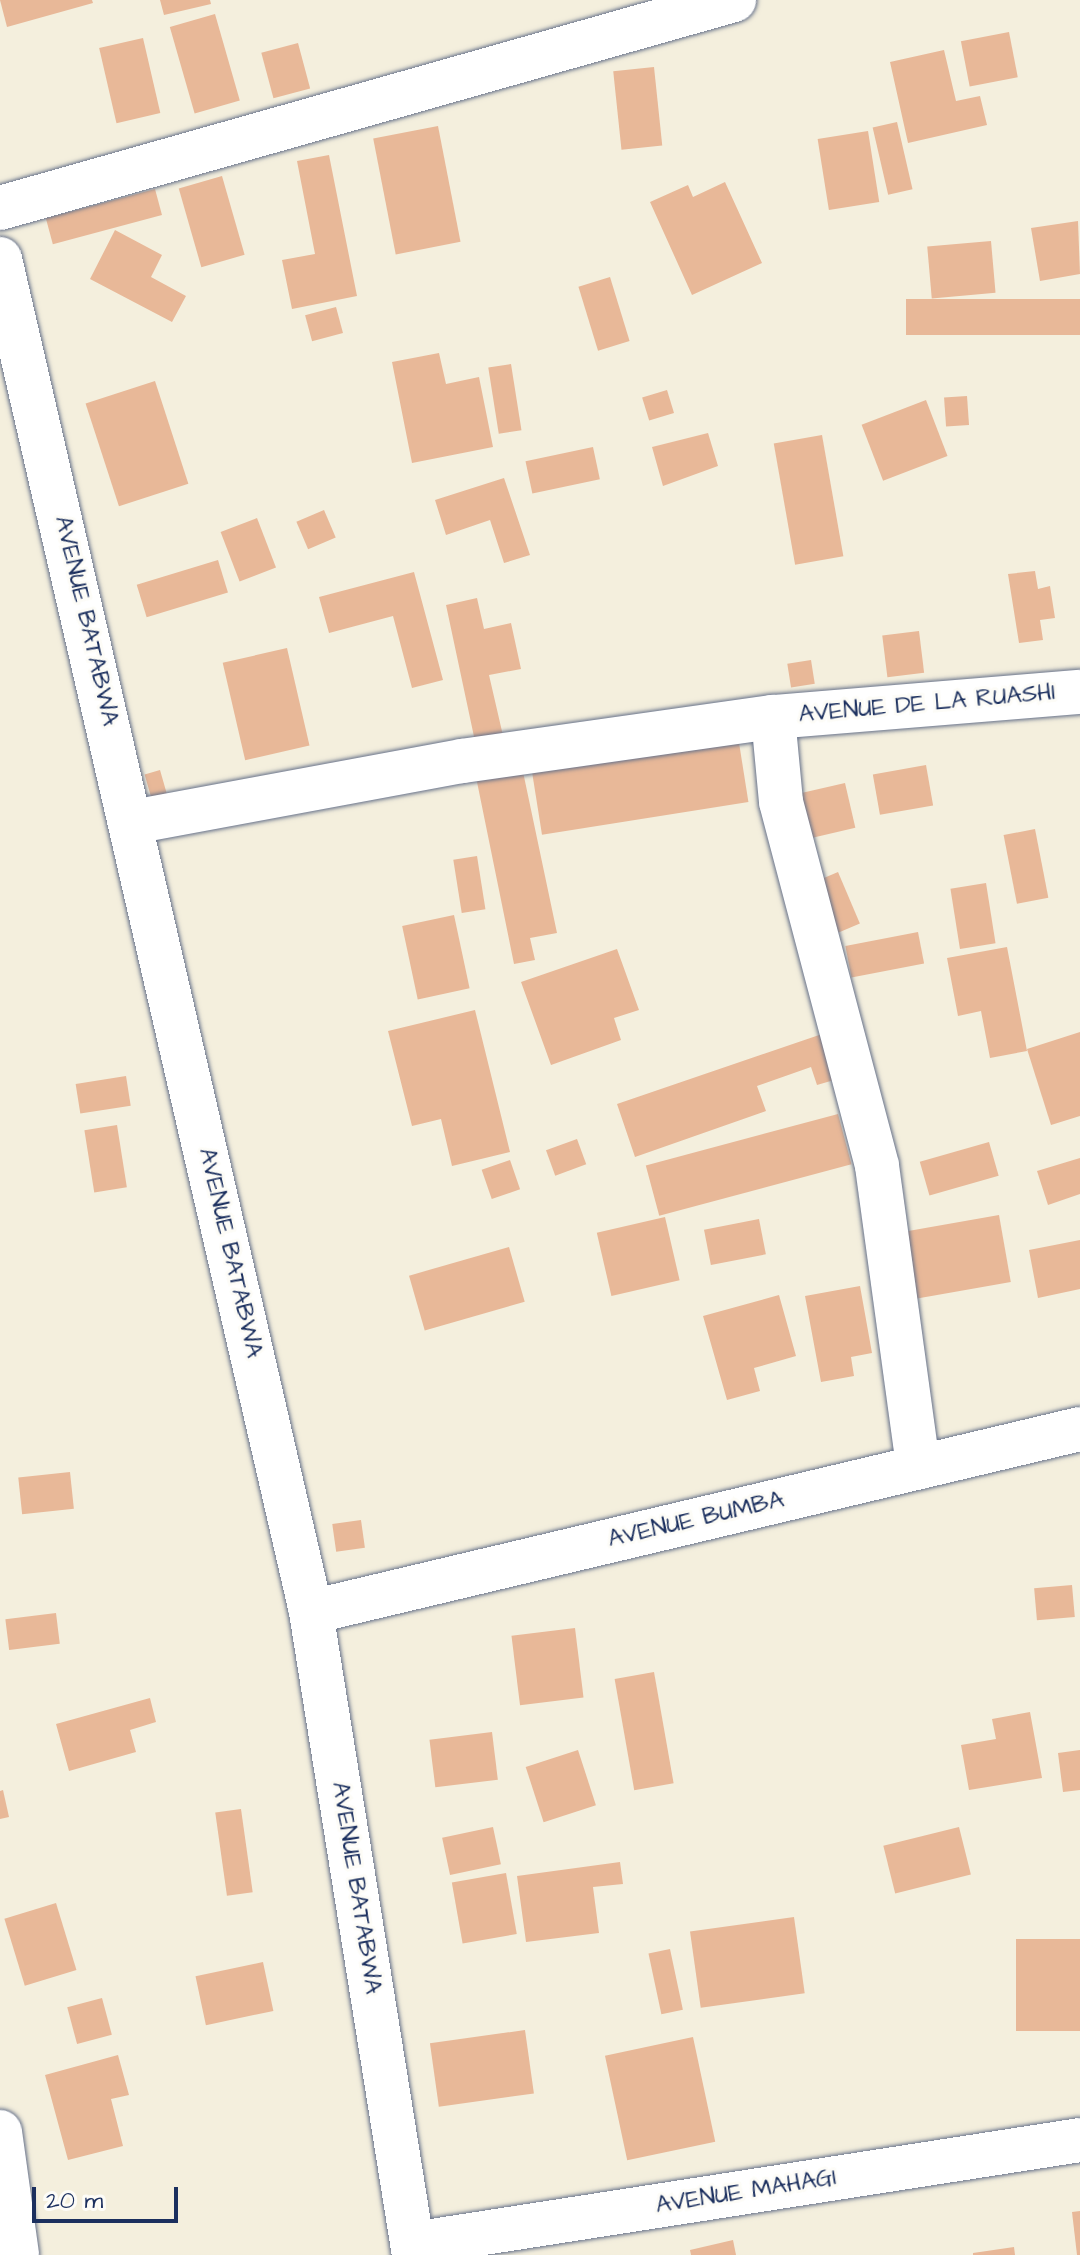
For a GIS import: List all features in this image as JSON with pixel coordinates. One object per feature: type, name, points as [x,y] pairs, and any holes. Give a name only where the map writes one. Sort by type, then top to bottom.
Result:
[{"type":"street","points":[[0,208],[734,0]]},
{"type":"street","name":"AVENUE BATABWA","points":[[0,259],[132,822],[311,1612],[413,2250]]},
{"type":"street","name":"AVENUE DE LA RUASHI","points":[[132,822],[462,761],[773,717],[1080,692]]},
{"type":"street","points":[[773,717],[781,802],[877,1166],[918,1467]]},
{"type":"street","name":"AVENUE BUMBA","points":[[311,1612],[1080,1429]]},
{"type":"street","points":[[0,2132],[17,2255]]},
{"type":"street","name":"AVENUE MAHAGI","points":[[413,2250],[1080,2140]]},
{"type":"building","points":[[0,0],[92,0],[93,3],[7,27]]},
{"type":"building","points":[[160,0],[210,0],[211,4],[164,15]]},
{"type":"building","points":[[215,14],[240,101],[195,113],[170,27]]},
{"type":"building","points":[[1009,32],[1018,77],[970,87],[961,41]]},
{"type":"building","points":[[143,38],[160,113],[116,123],[99,48]]},
{"type":"building","points":[[298,43],[310,88],[273,98],[261,53]]},
{"type":"building","points":[[944,50],[956,101],[980,96],[987,125],[908,143],[890,62]]},
{"type":"building","points":[[654,67],[662,146],[621,150],[613,71]]},
{"type":"building","points":[[897,122],[913,189],[888,195],[873,128]]},
{"type":"building","points":[[438,126],[461,242],[396,254],[373,139]]},
{"type":"building","points":[[868,131],[879,202],[829,210],[818,139]]},
{"type":"building","points":[[329,155],[357,296],[292,309],[282,260],[315,254],[297,161]]},
{"type":"building","points":[[222,176],[245,255],[201,267],[179,188]]},
{"type":"building","points":[[725,182],[762,263],[692,295],[650,202],[688,185],[693,197]]},
{"type":"building","points":[[155,189],[162,215],[53,244],[46,218]]},
{"type":"building","points":[[1078,221],[1080,274],[1040,281],[1031,228]]},
{"type":"building","points":[[115,230],[162,255],[151,277],[186,296],[172,322],[90,279]]},
{"type":"building","points":[[991,241],[996,293],[932,298],[927,247]]},
{"type":"building","points":[[610,277],[630,341],[598,351],[578,287]]},
{"type":"building","points":[[906,299],[1080,299],[1080,335],[906,335]]},
{"type":"building","points":[[336,307],[343,333],[312,341],[305,315]]},
{"type":"building","points":[[439,353],[446,384],[479,377],[493,447],[412,463],[392,362]]},
{"type":"building","points":[[511,364],[521,430],[499,434],[488,368]]},
{"type":"building","points":[[155,381],[188,484],[119,506],[86,404]]},
{"type":"building","points":[[667,390],[674,413],[649,421],[642,398]]},
{"type":"building","points":[[967,396],[969,425],[946,427],[944,398]]},
{"type":"building","points":[[926,400],[948,456],[883,481],[862,425]]},
{"type":"building","points":[[708,433],[718,466],[663,486],[652,447]]},
{"type":"building","points":[[822,435],[843,556],[795,565],[774,444]]},
{"type":"building","points":[[593,447],[600,479],[532,494],[526,461]]},
{"type":"building","points":[[504,478],[530,555],[504,563],[490,520],[446,535],[435,500]]},
{"type":"building","points":[[324,510],[336,538],[308,549],[296,522]]},
{"type":"building","points":[[257,518],[276,567],[240,581],[221,532]]},
{"type":"building","points":[[218,560],[228,593],[147,617],[137,585]]},
{"type":"building","points":[[1035,571],[1038,589],[1050,586],[1055,618],[1040,620],[1043,640],[1019,643],[1008,574]]},
{"type":"building","points":[[414,572],[443,680],[412,688],[393,616],[329,633],[319,597]]},
{"type":"building","points":[[477,598],[484,629],[511,623],[521,669],[489,675],[504,740],[476,746],[446,605]]},
{"type":"building","points":[[919,631],[924,673],[887,677],[882,636]]},
{"type":"building","points":[[287,648],[309,745],[245,760],[223,663]]},
{"type":"building","points":[[811,660],[815,684],[791,687],[787,664]]},
{"type":"building","points":[[737,730],[748,802],[542,835],[531,763]]},
{"type":"building","points":[[926,765],[933,805],[880,815],[873,774]]},
{"type":"building","points":[[522,767],[557,933],[530,938],[535,960],[514,964],[476,777]]},
{"type":"building","points":[[160,770],[167,795],[152,799],[145,774]]},
{"type":"building","points":[[845,783],[855,828],[800,841],[789,796]]},
{"type":"building","points":[[1035,829],[1048,898],[1017,904],[1004,835]]},
{"type":"building","points":[[477,856],[485,909],[462,913],[453,860]]},
{"type":"building","points":[[838,872],[860,924],[839,933],[817,881]]},
{"type":"building","points":[[986,883],[996,943],[960,949],[950,889]]},
{"type":"building","points":[[454,915],[470,988],[418,999],[402,926]]},
{"type":"building","points":[[918,932],[924,963],[851,978],[845,946]]},
{"type":"building","points":[[1007,947],[1027,1051],[990,1058],[981,1011],[958,1016],[947,958]]},
{"type":"building","points":[[617,949],[639,1010],[614,1018],[621,1040],[551,1065],[521,982]]},
{"type":"building","points":[[475,1010],[510,1152],[452,1166],[441,1119],[412,1126],[388,1031]]},
{"type":"building","points":[[1080,1032],[1080,1116],[1051,1125],[1027,1049]]},
{"type":"building","points":[[825,1033],[841,1078],[817,1085],[811,1067],[757,1086],[766,1111],[635,1157],[617,1104]]},
{"type":"building","points":[[126,1076],[131,1106],[80,1114],[76,1084]]},
{"type":"building","points":[[838,1114],[851,1164],[659,1216],[646,1166]]},
{"type":"building","points":[[117,1125],[127,1187],[94,1192],[84,1130]]},
{"type":"building","points":[[577,1139],[586,1164],[555,1176],[546,1150]]},
{"type":"building","points":[[989,1142],[999,1176],[929,1195],[920,1162]]},
{"type":"building","points":[[1080,1158],[1080,1194],[1048,1205],[1037,1171]]},
{"type":"building","points":[[510,1160],[520,1189],[492,1199],[482,1170]]},
{"type":"building","points":[[999,1215],[1011,1282],[917,1298],[905,1231]]},
{"type":"building","points":[[665,1217],[680,1280],[611,1296],[597,1233]]},
{"type":"building","points":[[759,1219],[766,1254],[711,1265],[704,1230]]},
{"type":"building","points":[[1080,1240],[1080,1289],[1038,1298],[1029,1250]]},
{"type":"building","points":[[509,1247],[525,1302],[425,1330],[409,1276]]},
{"type":"building","points":[[860,1286],[872,1353],[851,1357],[854,1376],[821,1382],[805,1296]]},
{"type":"building","points":[[779,1295],[796,1356],[754,1368],[760,1391],[727,1400],[703,1316]]},
{"type":"building","points":[[70,1472],[74,1509],[22,1514],[18,1477]]},
{"type":"building","points":[[361,1520],[365,1548],[336,1552],[332,1524]]},
{"type":"building","points":[[1072,1585],[1075,1617],[1037,1620],[1034,1588]]},
{"type":"building","points":[[56,1613],[60,1644],[9,1650],[5,1619]]},
{"type":"building","points":[[575,1628],[584,1697],[520,1705],[511,1636]]},
{"type":"building","points":[[654,1672],[674,1783],[634,1790],[615,1679]]},
{"type":"building","points":[[150,1698],[156,1722],[130,1730],[136,1752],[69,1771],[56,1724]]},
{"type":"building","points":[[1030,1712],[1042,1778],[969,1790],[961,1745],[996,1739],[992,1719]]},
{"type":"building","points":[[492,1732],[498,1780],[435,1787],[429,1740]]},
{"type":"building","points":[[578,1750],[596,1805],[544,1822],[526,1767]]},
{"type":"building","points":[[1080,1750],[1080,1790],[1063,1792],[1058,1753]]},
{"type":"building","points":[[3,1790],[9,1817],[0,1819],[0,1791]]},
{"type":"building","points":[[241,1809],[253,1892],[227,1896],[215,1813]]},
{"type":"building","points":[[493,1827],[501,1864],[450,1875],[442,1838]]},
{"type":"building","points":[[959,1827],[971,1875],[895,1893],[883,1846]]},
{"type":"building","points":[[620,1862],[623,1884],[593,1887],[599,1933],[526,1942],[517,1876]]},
{"type":"building","points":[[506,1873],[517,1934],[463,1944],[452,1883]]},
{"type":"building","points":[[56,1903],[76,1970],[25,1986],[4,1919]]},
{"type":"building","points":[[794,1917],[805,1993],[701,2008],[690,1932]]},
{"type":"building","points":[[1016,1939],[1080,1939],[1080,2031],[1016,2031]]},
{"type":"building","points":[[670,1949],[683,2010],[661,2014],[648,1954]]},
{"type":"building","points":[[263,1962],[273,2011],[206,2025],[196,1976]]},
{"type":"building","points":[[102,1998],[112,2035],[77,2044],[67,2007]]},
{"type":"building","points":[[525,2030],[534,2093],[439,2107],[430,2043]]},
{"type":"building","points":[[693,2037],[715,2142],[627,2160],[605,2056]]},
{"type":"building","points":[[118,2055],[129,2095],[111,2099],[123,2146],[68,2160],[45,2075]]},
{"type":"building","points":[[1080,2211],[1080,2255],[1077,2255],[1072,2212]]},
{"type":"building","points":[[733,2240],[736,2255],[691,2255],[690,2250]]},
{"type":"building","points":[[1014,2247],[1015,2255],[973,2255],[973,2253]]}]
